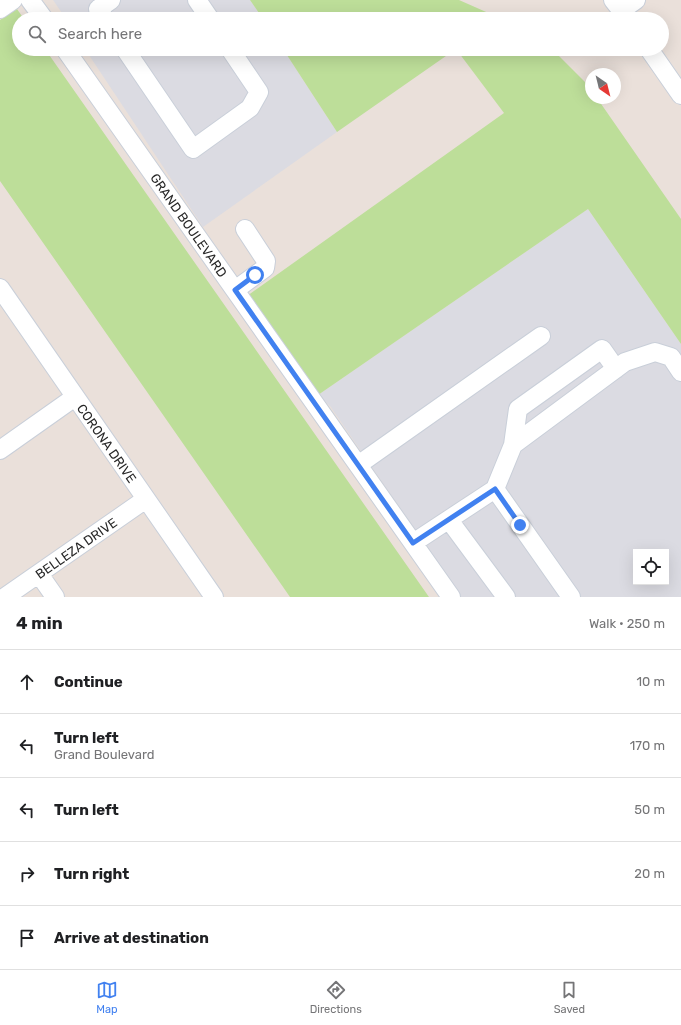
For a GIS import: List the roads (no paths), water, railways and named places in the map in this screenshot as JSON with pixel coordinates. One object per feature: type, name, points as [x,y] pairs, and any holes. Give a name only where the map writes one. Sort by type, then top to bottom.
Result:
[{"type":"street","points":[[0,9],[13,0]]},
{"type":"street","points":[[30,0],[39,12]]},
{"type":"street","points":[[100,12],[98,9],[111,0]]},
{"type":"street","points":[[197,0],[205,12]]},
{"type":"street","points":[[621,10],[636,0]]},
{"type":"street","name":"GRAND BOULEVARD","points":[[70,56],[451,597]]},
{"type":"street","points":[[130,56],[193,149],[250,108],[259,92],[235,56]]},
{"type":"street","points":[[654,56],[681,94]]},
{"type":"street","points":[[235,290],[265,268],[266,261],[245,229]]},
{"type":"street","name":"CORONA DRIVE","points":[[2,295],[214,597]]},
{"type":"street","points":[[358,465],[541,336]]},
{"type":"street","points":[[413,543],[495,489],[513,445],[518,409],[602,349],[616,369]]},
{"type":"street","points":[[513,445],[625,362],[655,352],[671,357],[681,372]]},
{"type":"street","points":[[0,450],[75,397]]},
{"type":"street","points":[[495,489],[570,597]]},
{"type":"street","name":"BELLEZA DRIVE","points":[[6,597],[146,499]]},
{"type":"street","points":[[449,520],[506,597]]},
{"type":"street","points":[[39,574],[55,597]]}]
